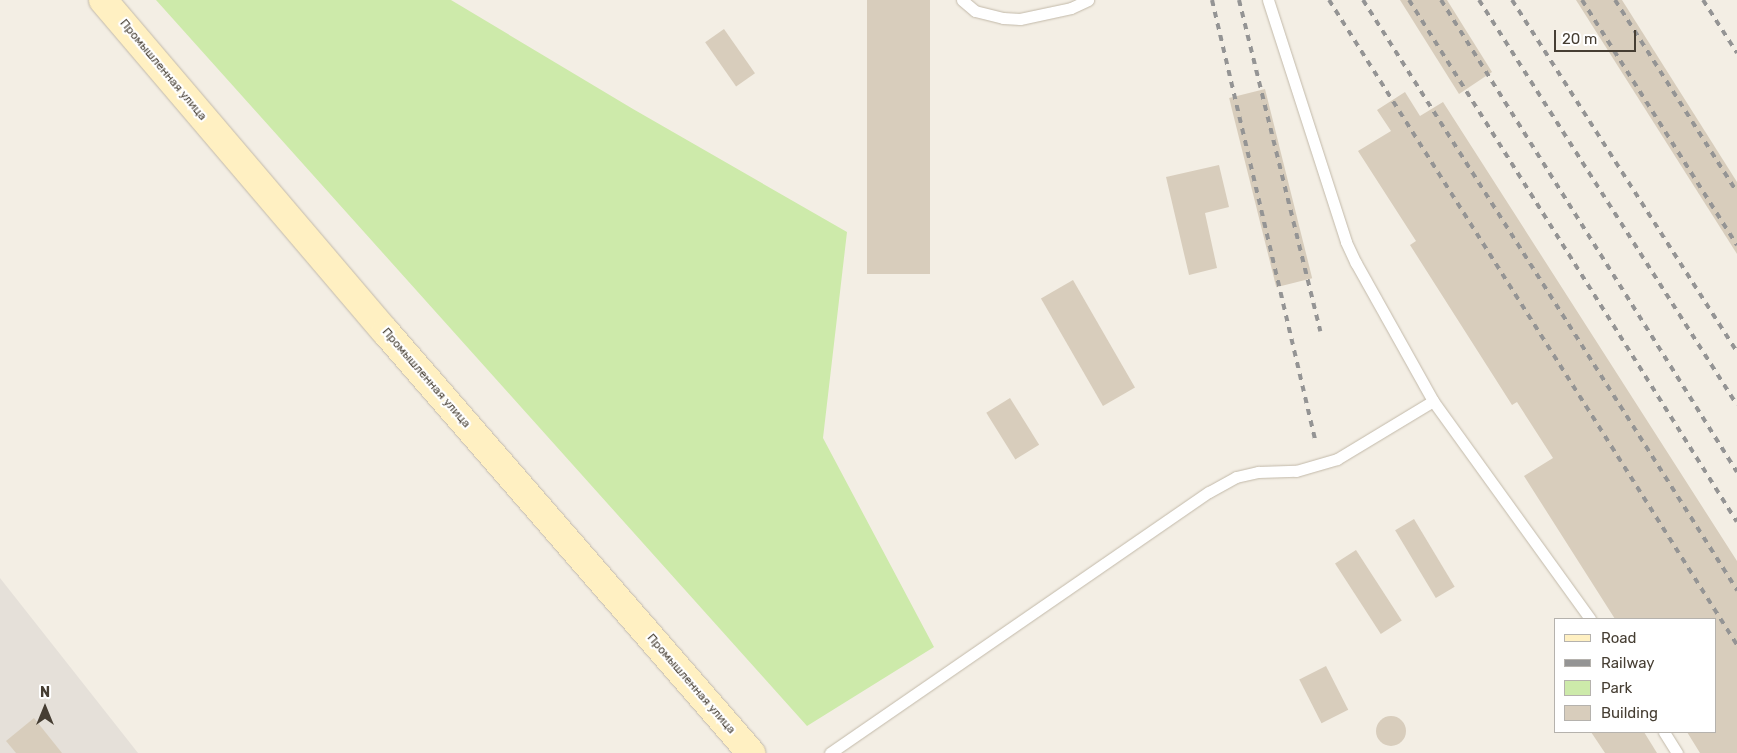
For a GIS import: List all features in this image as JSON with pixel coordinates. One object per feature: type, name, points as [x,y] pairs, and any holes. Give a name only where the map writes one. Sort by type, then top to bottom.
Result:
[{"type":"street","name":"Промышленная улица","points":[[103,0],[398,346],[751,753]]},
{"type":"lane","points":[[962,0],[975,10],[1003,18],[1020,19],[1071,8],[1088,0]]},
{"type":"lane","points":[[1268,0],[1346,242],[1367,285],[1433,401],[1589,618]]},
{"type":"lane","points":[[830,753],[1209,492],[1236,477],[1258,472],[1296,471],[1338,460],[1433,401]]},
{"type":"lane","points":[[1665,733],[1677,753]]},
{"type":"shaded area","points":[[0,578],[138,753],[0,753]]},
{"type":"green space","points":[[156,0],[451,0],[633,109],[847,232],[823,438],[934,647],[807,726]]},
{"type":"building","points":[[867,0],[930,0],[930,274],[867,274]]},
{"type":"building","points":[[1400,0],[1447,0],[1492,72],[1459,94]]},
{"type":"building","points":[[1576,0],[1622,0],[1737,182],[1737,254]]},
{"type":"building","points":[[724,29],[755,73],[736,86],[705,42]]},
{"type":"building","points":[[1265,89],[1312,278],[1276,287],[1229,98]]},
{"type":"building","points":[[1405,92],[1420,116],[1443,102],[1737,561],[1737,753],[1700,753],[1688,733],[1717,733],[1717,618],[1614,618],[1524,476],[1553,458],[1517,402],[1512,405],[1410,245],[1416,241],[1358,151],[1391,131],[1377,110]]},
{"type":"building","points":[[1219,165],[1229,207],[1205,213],[1217,268],[1189,275],[1166,177]]},
{"type":"building","points":[[1073,280],[1135,387],[1103,406],[1041,299]]},
{"type":"building","points":[[1010,398],[1039,445],[1015,459],[986,413]]},
{"type":"building","points":[[1414,519],[1455,587],[1436,598],[1395,530]]},
{"type":"building","points":[[1356,550],[1402,620],[1381,634],[1335,564]]},
{"type":"building","points":[[1326,666],[1348,710],[1322,723],[1299,680]]},
{"type":"building","points":[[1391,716],[1397,717],[1405,725],[1405,737],[1397,745],[1391,746],[1385,745],[1377,737],[1376,731],[1377,725],[1385,717]]},
{"type":"building","points":[[34,718],[62,753],[16,753],[6,741]]},
{"type":"building","points":[[1592,733],[1645,733],[1657,753],[1605,753]]},
{"type":"railway","points":[[1212,0],[1316,443]]},
{"type":"railway","points":[[1239,0],[1320,331]]},
{"type":"railway","points":[[1329,0],[1737,645]]},
{"type":"railway","points":[[1363,0],[1737,590]]},
{"type":"railway","points":[[1409,0],[1737,522]]},
{"type":"railway","points":[[1441,0],[1737,472]]},
{"type":"railway","points":[[1479,0],[1737,405]]},
{"type":"railway","points":[[1512,0],[1737,352]]},
{"type":"railway","points":[[1582,0],[1737,245]]},
{"type":"railway","points":[[1615,0],[1737,192]]},
{"type":"railway","points":[[1703,0],[1737,53]]}]
